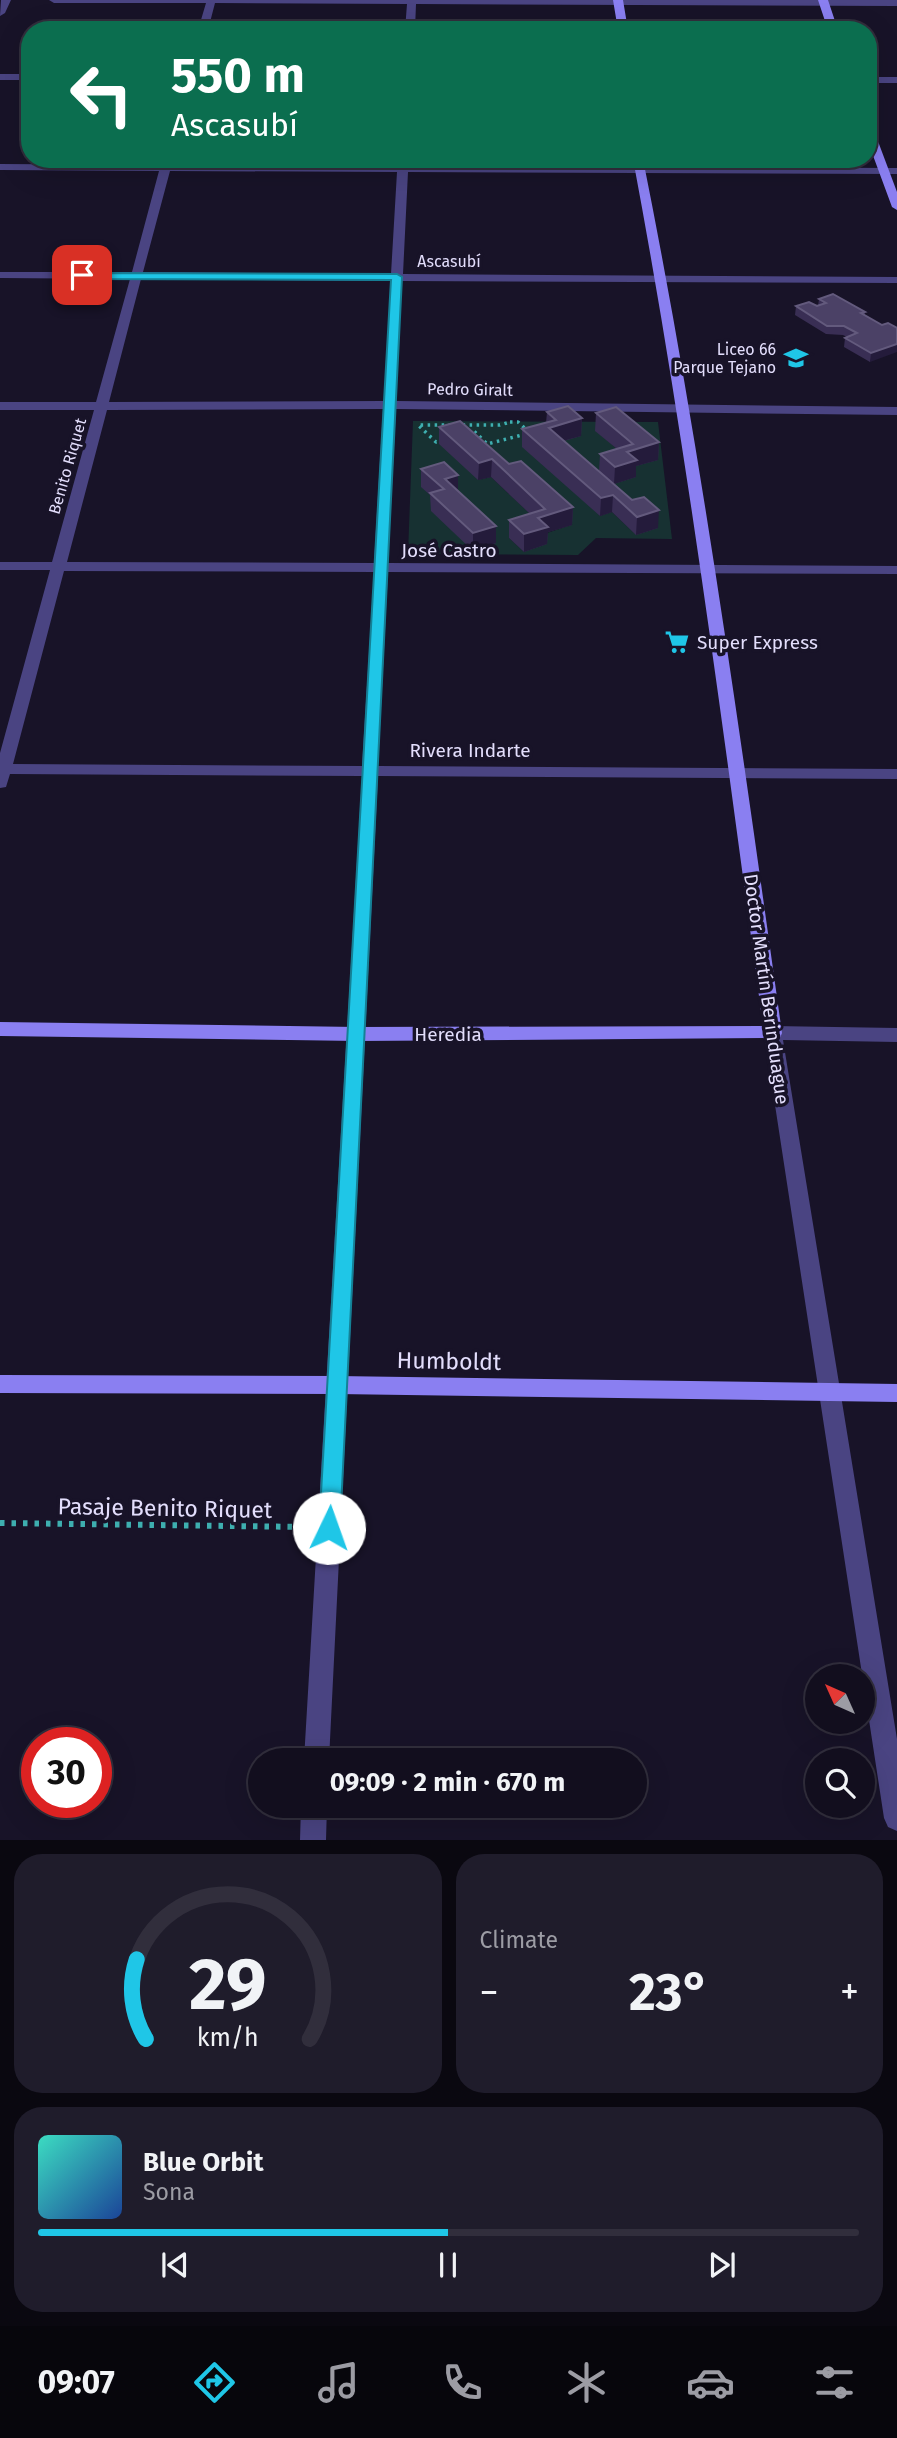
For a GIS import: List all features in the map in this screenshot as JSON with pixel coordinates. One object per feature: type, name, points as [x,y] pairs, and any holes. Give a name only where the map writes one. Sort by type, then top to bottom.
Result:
[{"type":"street","points":[[0,13],[6,0]]},
{"type":"street","points":[[54,0],[897,2]]},
{"type":"street","points":[[205,21],[211,0]]},
{"type":"street","points":[[411,21],[412,1]]},
{"type":"street","points":[[618,1],[621,21]]},
{"type":"street","points":[[823,1],[830,21]]},
{"type":"street","points":[[0,77],[21,77]]},
{"type":"street","points":[[877,80],[897,80]]},
{"type":"street","points":[[877,152],[897,207]]},
{"type":"street","points":[[0,167],[21,166]]},
{"type":"street","name":"Benito Riquet","points":[[1,773],[166,168]]},
{"type":"street","points":[[318,1748],[403,168]]},
{"type":"street","name":"Doctor Martín Berinduague","points":[[640,168],[661,278],[737,773],[773,1034],[897,1818]]},
{"type":"street","points":[[779,168],[897,171]]},
{"type":"street","name":"Ascasubí","points":[[0,275],[897,280]]},
{"type":"street","name":"Pedro Giralt","points":[[0,406],[390,405],[897,411]]},
{"type":"street","name":"José Castro","points":[[0,566],[705,571],[897,569]]},
{"type":"street","name":"Rivera Indarte","points":[[1,773],[370,770],[897,774]]},
{"type":"street","name":"Heredia","points":[[0,1029],[357,1034],[897,1035]]},
{"type":"street","name":"Humboldt","points":[[0,1384],[337,1385],[897,1393]]},
{"type":"street","points":[[313,1839],[314,1818]]},
{"type":"path","points":[[519,422],[530,433],[487,444],[474,431],[436,442],[418,425],[519,422]]},
{"type":"path","name":"Pasaje Benito Riquet","points":[[0,1523],[329,1528]]},
{"type":"green space","points":[[413,421],[658,422],[672,539],[596,538],[578,555],[408,554]],"holes":[[[595,430],[657,459],[626,469],[632,462]],[[460,438],[571,525],[538,536],[524,552],[509,538],[544,527],[491,477],[478,480]],[[543,441],[636,535],[612,512],[600,516]]]},
{"type":"building","points":[[833,294],[882,325],[888,323],[897,328],[897,344],[871,353],[845,338],[857,333],[844,326],[827,326],[796,306],[809,302],[817,306],[826,303],[819,299]]},
{"type":"building","points":[[568,406],[582,418],[549,428],[632,500],[644,497],[659,510],[637,517],[613,495],[601,498],[522,429],[556,420],[547,412]]},
{"type":"building","points":[[616,407],[659,442],[627,452],[637,460],[615,467],[600,454],[633,444],[596,413]]},
{"type":"building","points":[[460,421],[509,464],[521,461],[573,507],[538,518],[548,527],[524,534],[509,520],[545,509],[492,459],[479,463],[439,427]]},
{"type":"building","points":[[444,462],[458,475],[445,479],[496,526],[473,533],[430,493],[444,489],[421,469]]},
{"type":"place","name":"Liceo 66 Parque Tejano","points":[[796,358]]},
{"type":"place","name":"Super Express","points":[[677,642]]},
{"type":"route","points":[[82,275],[397,277],[329,1528]]}]
